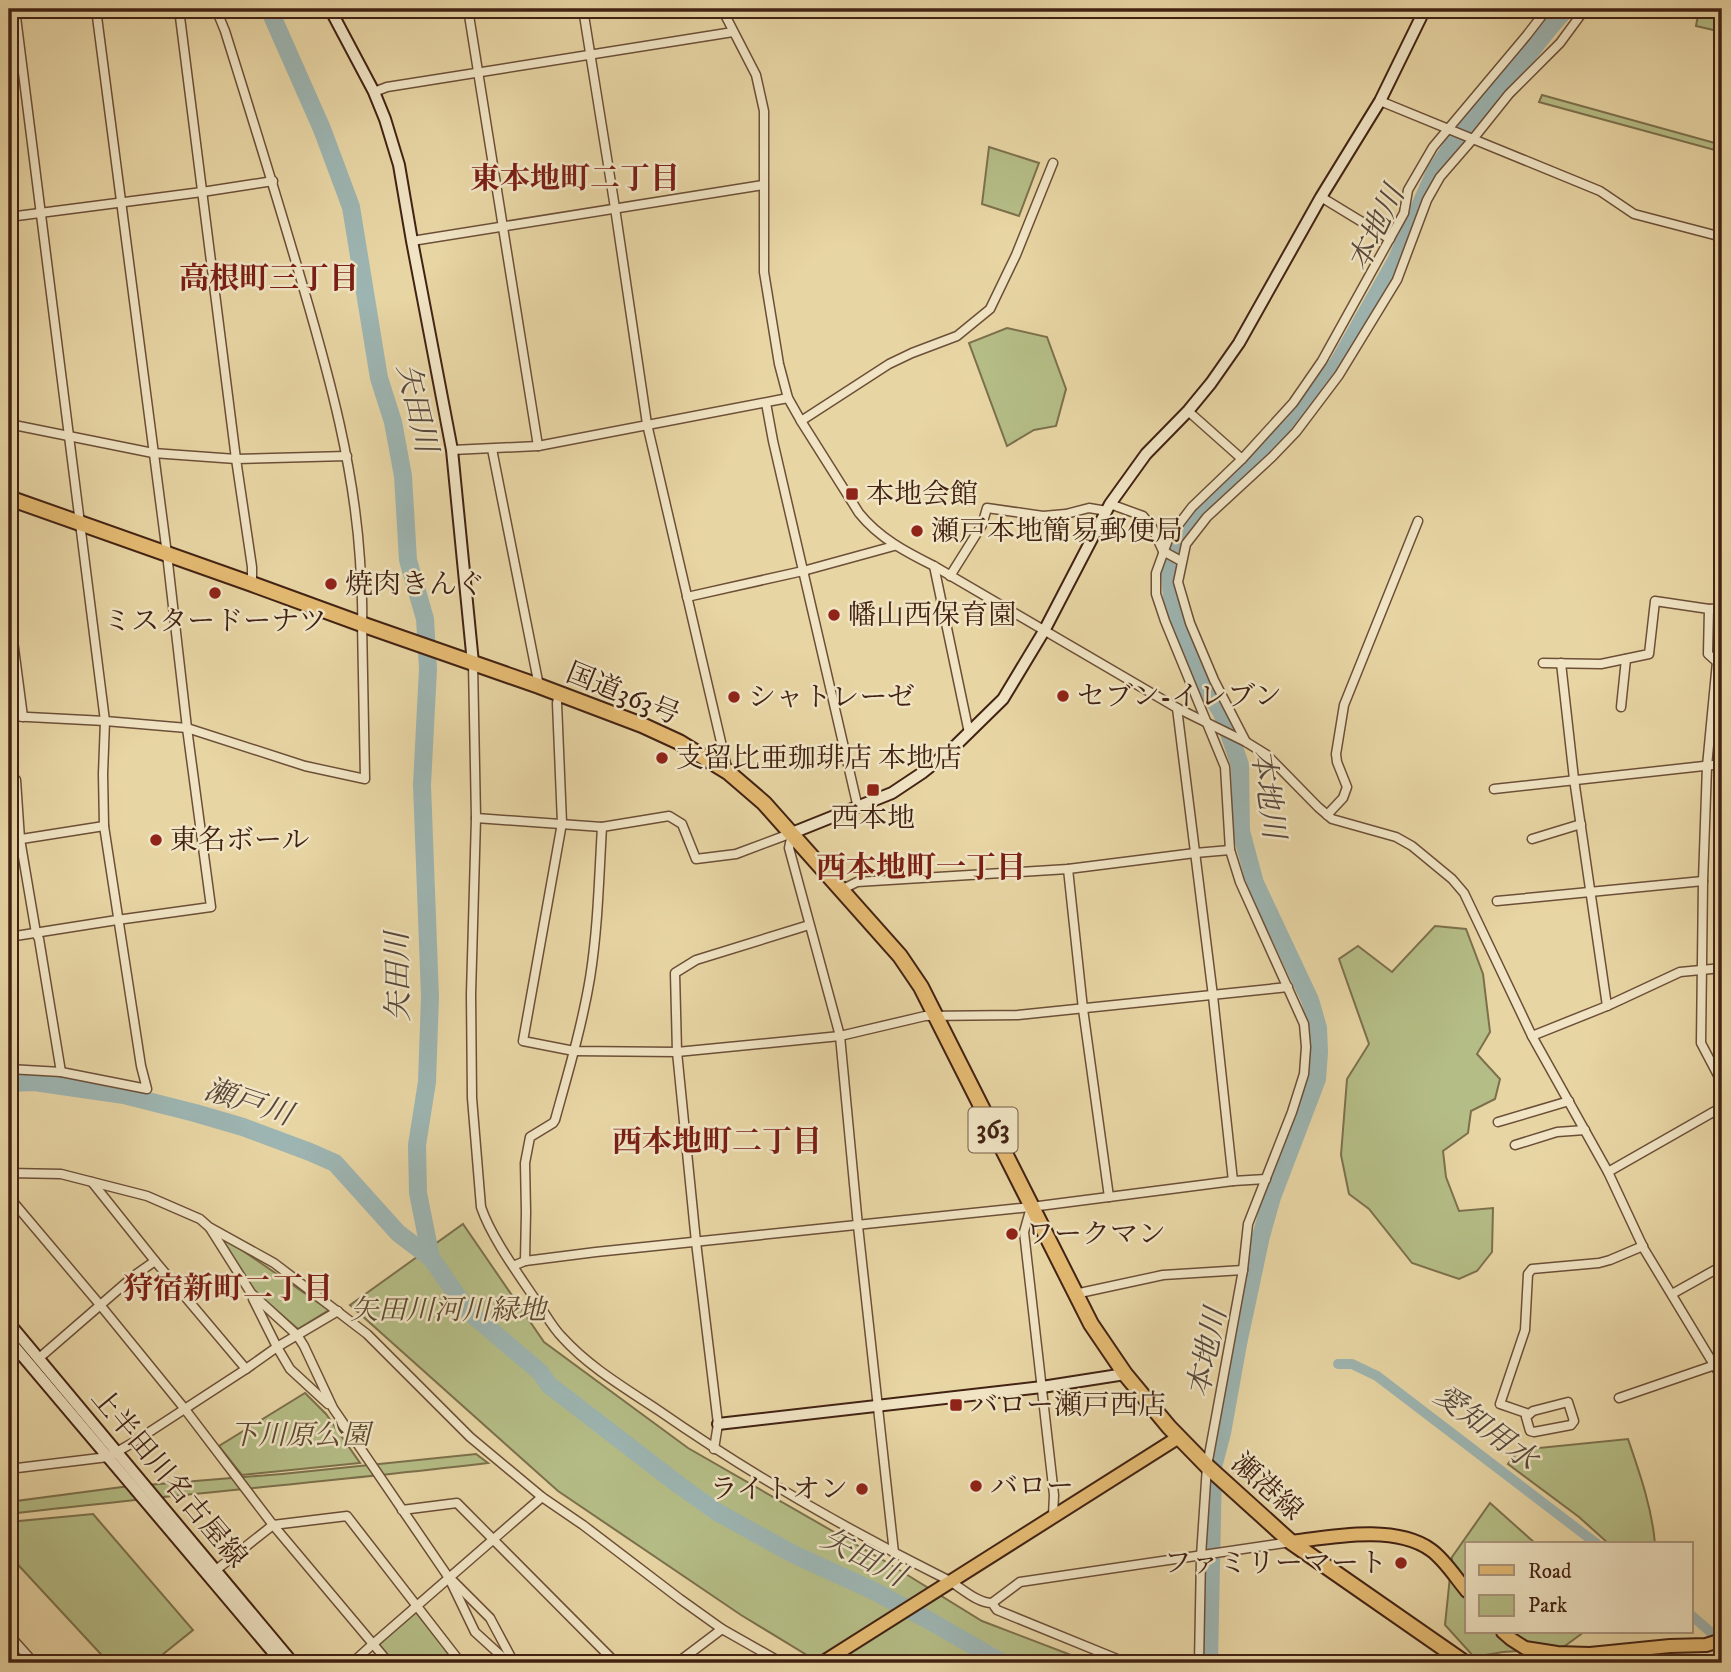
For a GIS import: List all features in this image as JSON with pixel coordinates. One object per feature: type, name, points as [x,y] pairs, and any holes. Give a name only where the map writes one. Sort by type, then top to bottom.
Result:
[{"type":"highway","name":"国道363号","points":[[9,498],[642,724],[679,742],[728,772],[764,803],[901,956],[921,987],[1091,1324],[1125,1374],[1179,1437]]},
{"type":"highway","name":"瀬港線","points":[[1179,1437],[1291,1542],[1465,1663]]},
{"type":"main road","points":[[822,1663],[1179,1437]]},
{"type":"main road","points":[[1291,1542],[1352,1534],[1377,1534],[1418,1542],[1432,1550],[1465,1589]]},
{"type":"main road","points":[[1505,1634],[1525,1648],[1590,1654],[1706,1645],[1722,1640]]},
{"type":"street","points":[[9,1069],[61,1072],[147,1089],[117,920],[104,826],[105,721],[15,9]]},
{"type":"street","points":[[9,937],[211,907],[96,9]]},
{"type":"street","points":[[178,9],[252,583]]},
{"type":"street","points":[[9,716],[187,728],[305,766],[365,779],[363,604],[358,524],[347,456],[325,361],[273,181],[216,9]]},
{"type":"street","points":[[330,9],[374,93],[400,165],[452,450],[470,662],[475,818],[471,994],[472,1098],[481,1207],[484,1217],[513,1266],[560,1336],[592,1365],[714,1449],[828,1518],[985,1603],[992,1603],[1020,1581],[1291,1542]]},
{"type":"street","points":[[467,9],[538,446]]},
{"type":"street","points":[[583,9],[647,424],[728,772]]},
{"type":"street","points":[[722,9],[756,75],[762,94],[764,272],[779,364],[788,398],[859,513],[868,525],[894,546],[934,566],[1177,708],[1268,755],[1332,819],[1396,837],[1426,856],[1452,879],[1464,893],[1532,1035],[1608,1172],[1643,1246],[1722,1378]]},
{"type":"street","points":[[475,818],[602,827],[669,816],[682,824],[696,859],[736,854],[892,793],[951,750],[1003,699],[1044,631],[1108,508],[1146,454],[1188,411],[1239,343],[1321,198],[1380,101],[1425,9]]},
{"type":"street","points":[[1199,1663],[1201,1556],[1208,1467],[1248,1224],[1292,1112],[1304,1074],[1306,1047],[1304,1024],[1240,882],[1230,850],[1225,767],[1165,621],[1156,594],[1156,573],[1169,537],[1192,507],[1242,460],[1293,402],[1322,361],[1404,213],[1408,190],[1433,147],[1547,9]]},
{"type":"street","points":[[1246,742],[1214,680],[1190,623],[1178,582],[1186,544],[1208,517],[1296,432],[1339,375],[1397,280],[1427,200],[1440,177],[1509,94],[1560,43],[1585,9]]},
{"type":"street","points":[[374,93],[387,87],[733,32]]},
{"type":"street","points":[[1380,101],[1600,191],[1634,214],[1722,237]]},
{"type":"street","points":[[801,421],[889,364],[912,352],[957,336],[990,309],[1016,255],[1053,163]]},
{"type":"street","points":[[9,217],[273,181]]},
{"type":"street","points":[[412,241],[763,185]]},
{"type":"street","points":[[1321,198],[1390,239]]},
{"type":"street","points":[[452,450],[538,446],[788,398]]},
{"type":"street","points":[[766,402],[858,808]]},
{"type":"street","points":[[1188,411],[1242,460]]},
{"type":"street","points":[[9,424],[153,453],[236,459],[347,456]]},
{"type":"street","points":[[492,449],[539,686]]},
{"type":"street","points":[[950,576],[982,525],[987,508],[1043,516],[1089,508],[1108,508],[1143,516],[1152,527],[1163,551],[1181,561]]},
{"type":"street","points":[[1327,815],[1343,798],[1347,787],[1336,754],[1344,705],[1418,521]]},
{"type":"street","points":[[687,597],[803,571],[894,546]]},
{"type":"street","points":[[934,566],[969,733]]},
{"type":"street","points":[[1543,663],[1601,664],[1649,654],[1655,601],[1709,609],[1722,608]]},
{"type":"street","points":[[1709,609],[1708,654],[1719,660],[1707,766],[1701,1043],[1722,1083]]},
{"type":"street","points":[[9,610],[23,717]]},
{"type":"street","points":[[1621,707],[1626,659]]},
{"type":"street","points":[[1561,663],[1574,779],[1607,1006]]},
{"type":"street","points":[[559,694],[557,704],[562,823],[523,1041],[575,1051],[677,1052],[840,1036],[925,1016],[1018,1015],[1288,987]]},
{"type":"street","points":[[1177,708],[1233,1181]]},
{"type":"street","points":[[1494,789],[1722,764]]},
{"type":"street","points":[[16,780],[20,839],[61,1072]]},
{"type":"street","points":[[1531,838],[1581,824]]},
{"type":"street","points":[[9,841],[104,826]]},
{"type":"street","points":[[525,1261],[525,1163],[530,1138],[555,1120],[575,1051],[590,978],[597,919],[602,827]]},
{"type":"street","points":[[792,833],[789,848],[840,1036],[894,1553]]},
{"type":"street","points":[[841,890],[857,882],[1068,869],[1230,850]]},
{"type":"street","points":[[1068,869],[1083,1009],[1109,1197]]},
{"type":"street","points":[[1497,901],[1703,881]]},
{"type":"street","points":[[714,1449],[718,1424],[677,1052],[675,973],[696,960],[809,925]]},
{"type":"street","points":[[1532,1035],[1607,1006],[1679,972],[1722,968]]},
{"type":"street","points":[[1498,1122],[1569,1101]]},
{"type":"street","points":[[1608,1172],[1722,1107]]},
{"type":"street","points":[[1515,1145],[1557,1132],[1585,1130]]},
{"type":"street","points":[[9,1173],[61,1174],[147,1196],[200,1219],[209,1227],[274,1263],[367,1334],[470,1437],[542,1497],[722,1629],[782,1663]]},
{"type":"street","points":[[513,1266],[525,1261],[596,1252],[858,1226],[1266,1179]]},
{"type":"street","points":[[92,1181],[246,1369]]},
{"type":"street","points":[[9,1197],[184,1408],[273,1525],[389,1663]]},
{"type":"street","points":[[1031,1207],[1024,1232],[1054,1495],[1053,1516]]},
{"type":"street","points":[[209,1227],[251,1293],[290,1368],[333,1408]]},
{"type":"street","points":[[1529,1414],[1500,1404],[1525,1330],[1528,1274],[1532,1269],[1598,1263],[1643,1246]]},
{"type":"street","points":[[38,1359],[135,1275],[155,1261]]},
{"type":"street","points":[[1671,1294],[1722,1266]]},
{"type":"street","points":[[1075,1294],[1163,1275],[1242,1270]]},
{"type":"street","points":[[251,1293],[297,1335],[333,1408],[449,1578],[475,1632],[511,1663]]},
{"type":"street","points":[[9,1468],[112,1455],[277,1347],[338,1311]]},
{"type":"street","name":"上半田川名古屋線","points":[[9,1323],[112,1455],[282,1663]]},
{"type":"street","name":"上半田川名古屋線","points":[[9,1340],[216,1570],[293,1663]]},
{"type":"street","points":[[1619,1398],[1715,1365]]},
{"type":"street","points":[[718,1424],[1042,1387],[1125,1374]]},
{"type":"street","points":[[1568,1402],[1574,1421],[1571,1425],[1534,1432],[1530,1431],[1526,1417],[1529,1414],[1533,1410],[1568,1402]]},
{"type":"street","points":[[352,1663],[542,1497]]},
{"type":"street","points":[[402,1510],[457,1503],[616,1663]]},
{"type":"street","points":[[216,1570],[273,1525],[347,1516],[461,1663]]},
{"type":"street","points":[[449,1578],[490,1618],[511,1663]]},
{"type":"street","points":[[992,1603],[997,1610],[1127,1663]]},
{"type":"street","points":[[677,1663],[722,1629]]},
{"type":"street","points":[[9,1635],[34,1663]]},
{"type":"green space","points":[[1699,9],[1722,14],[1722,32],[1696,26]]},
{"type":"green space","points":[[1542,95],[1722,145],[1722,152],[1539,102]]},
{"type":"green space","points":[[989,147],[1039,163],[1019,216],[982,204]]},
{"type":"green space","points":[[1007,328],[1047,337],[1066,389],[1056,426],[1034,430],[1007,446],[969,343]]},
{"type":"green space","points":[[1435,926],[1466,929],[1483,974],[1490,1032],[1477,1054],[1500,1079],[1495,1099],[1471,1111],[1468,1133],[1443,1151],[1446,1177],[1459,1211],[1493,1208],[1492,1252],[1477,1271],[1459,1279],[1412,1263],[1369,1209],[1349,1194],[1341,1155],[1347,1079],[1369,1044],[1339,959],[1358,946],[1392,972]]},
{"type":"green space","name":"矢田川河川緑地","points":[[463,1224],[544,1342],[688,1448],[888,1563],[982,1621],[1092,1663],[820,1663],[741,1615],[558,1491],[350,1305]]},
{"type":"green space","points":[[223,1237],[329,1310],[298,1329],[254,1291],[220,1240]]},
{"type":"green space","name":"下川原公園","points":[[305,1393],[326,1414],[360,1463],[242,1475],[219,1446]]},
{"type":"green space","points":[[1628,1439],[1648,1504],[1655,1542],[1607,1542],[1579,1517],[1508,1464],[1518,1450]]},
{"type":"green space","points":[[476,1454],[488,1463],[9,1514],[9,1502],[122,1487]]},
{"type":"green space","points":[[1490,1503],[1534,1542],[1465,1542],[1465,1634],[1581,1634],[1562,1648],[1474,1657],[1445,1625],[1452,1557]]},
{"type":"green space","points":[[93,1514],[193,1630],[152,1663],[109,1663],[9,1555],[9,1522]]},
{"type":"green space","points":[[416,1612],[456,1663],[393,1663],[378,1644]]},
{"type":"waterway","name":"矢田川","points":[[269,9],[322,129],[351,207],[379,378],[393,422],[403,476],[408,560],[425,619],[428,669],[422,785],[430,997],[427,1082],[417,1145],[418,1193],[431,1258],[468,1311],[540,1372],[549,1385],[717,1512],[793,1554],[874,1591],[1003,1663]]},
{"type":"waterway","name":"本地川","points":[[1209,1663],[1213,1467],[1261,1236],[1272,1197],[1317,1079],[1319,1052],[1318,1028],[1310,1000],[1255,883],[1241,831],[1240,765],[1222,713],[1203,682],[1185,638],[1172,597],[1170,574],[1173,549],[1207,505],[1293,425],[1339,362],[1396,261],[1435,172],[1466,125],[1566,9]]},
{"type":"waterway","name":"瀬戸川","points":[[9,1083],[34,1082],[124,1095],[243,1127],[310,1152],[335,1163],[398,1233],[431,1258]]},
{"type":"waterway","name":"愛知用水","points":[[1338,1364],[1352,1364],[1377,1376],[1594,1542]]},
{"type":"waterway","name":"愛知用水","points":[[1692,1616],[1722,1642]]},
{"type":"place","name":"本地会館","points":[[852,494]]},
{"type":"place","name":"瀬戸本地簡易郵便局","points":[[917,531]]},
{"type":"place","name":"焼肉きんぐ","points":[[331,584]]},
{"type":"place","name":"ミスタードーナツ","points":[[215,593]]},
{"type":"place","name":"幡山西保育園","points":[[834,615]]},
{"type":"place","name":"セブン-イレブン","points":[[1063,696]]},
{"type":"place","name":"シャトレーゼ","points":[[734,697]]},
{"type":"place","name":"支留比亜珈琲店 本地店","points":[[662,758]]},
{"type":"place","name":"西本地","points":[[873,790]]},
{"type":"place","name":"東名ボール","points":[[156,840]]},
{"type":"place","name":"ワークマン","points":[[1012,1234]]},
{"type":"place","name":"バロー瀬戸西店","points":[[956,1405]]},
{"type":"place","name":"バロー","points":[[976,1486]]},
{"type":"place","name":"ライトオン","points":[[862,1489]]},
{"type":"place","name":"ファミリーマート","points":[[1401,1563]]},
{"type":"district","name":"東本地町二丁目","points":[[575,179]]},
{"type":"district","name":"高根町三丁目","points":[[269,279]]},
{"type":"district","name":"西本地町一丁目","points":[[921,868]]},
{"type":"district","name":"西本地町二丁目","points":[[717,1142]]},
{"type":"district","name":"狩宿新町二丁目","points":[[228,1289]]}]
